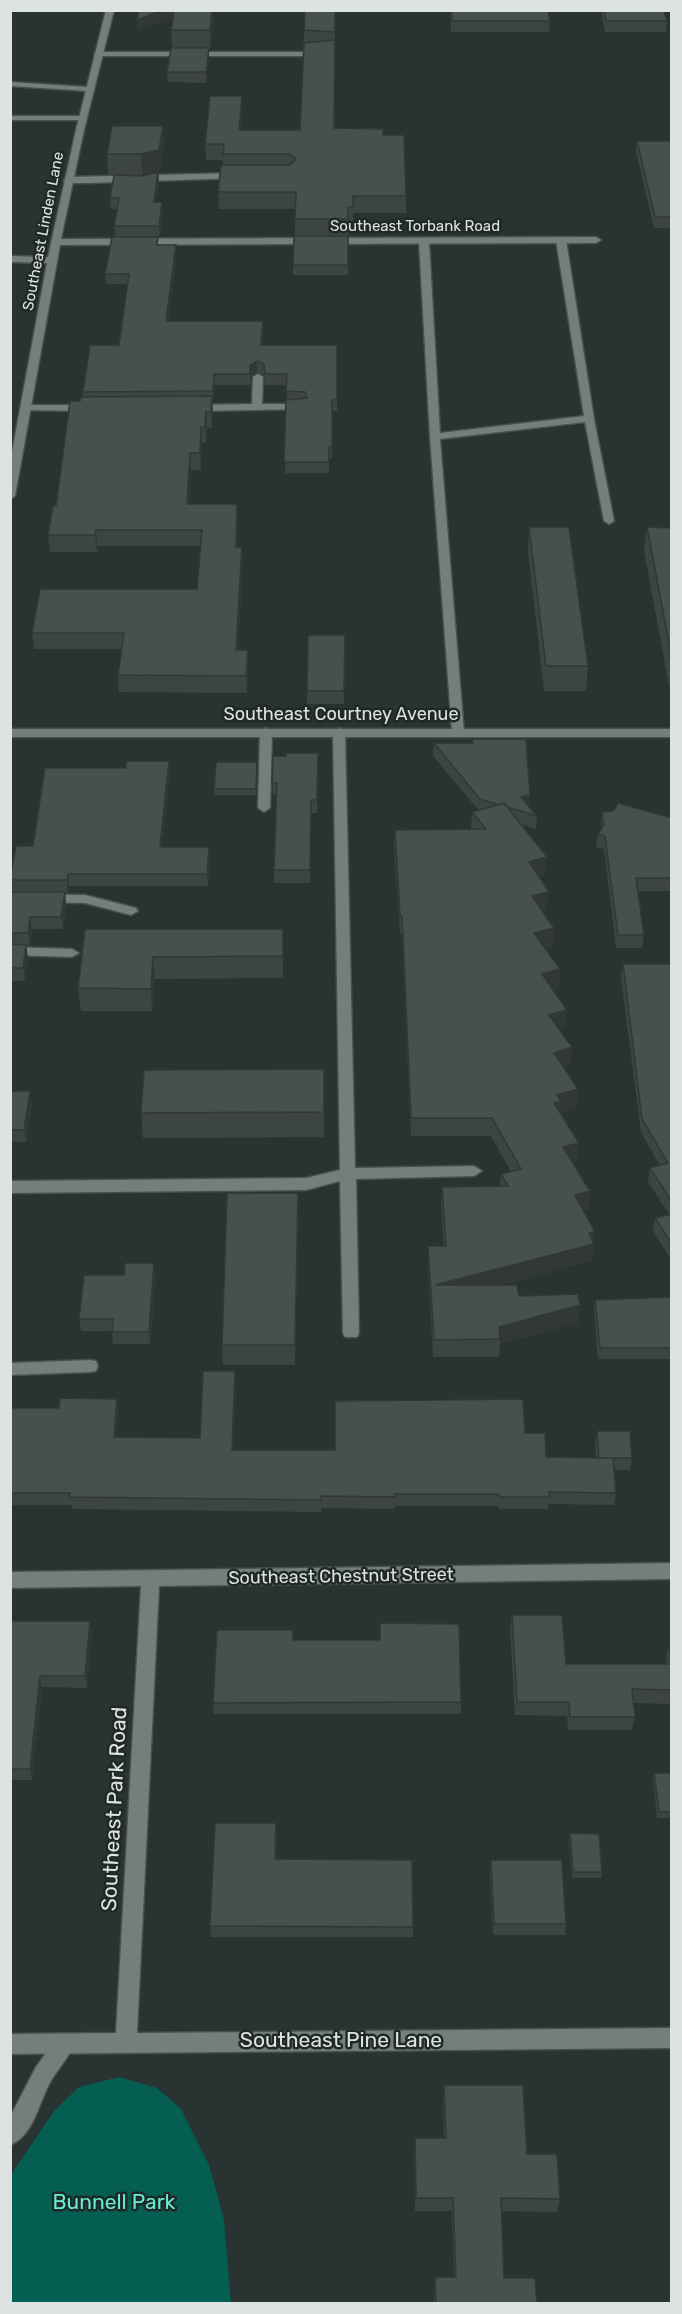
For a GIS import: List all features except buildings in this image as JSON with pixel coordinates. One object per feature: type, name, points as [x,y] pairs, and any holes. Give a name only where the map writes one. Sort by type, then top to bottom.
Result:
[{"type":"street","name":"Southeast Linden Lane","points":[[10,496],[14,459],[26,408],[51,260],[88,89],[110,10]]},
{"type":"street","points":[[98,54],[330,54]]},
{"type":"street","points":[[10,84],[88,89]]},
{"type":"street","points":[[10,118],[82,118]]},
{"type":"street","points":[[68,180],[244,176]]},
{"type":"street","points":[[561,240],[609,521]]},
{"type":"street","name":"Southeast Torbank Road","points":[[55,242],[596,240]]},
{"type":"street","points":[[424,241],[435,437],[458,732]]},
{"type":"street","points":[[10,259],[51,260]]},
{"type":"street","points":[[257,408],[258,377]]},
{"type":"street","points":[[26,408],[95,408]]},
{"type":"street","points":[[176,408],[301,408]]},
{"type":"street","points":[[435,437],[590,419]]},
{"type":"street","points":[[264,808],[266,732]]},
{"type":"street","points":[[339,732],[351,1333]]},
{"type":"street","name":"Southeast Courtney Avenue","points":[[10,733],[672,733]]},
{"type":"street","points":[[10,898],[85,899],[131,911]]},
{"type":"street","points":[[10,951],[72,953]]},
{"type":"street","points":[[10,1187],[306,1184],[348,1174],[474,1171]]},
{"type":"street","points":[[10,1369],[90,1366]]},
{"type":"street","name":"Southeast Chestnut Street","points":[[10,1580],[672,1571]]},
{"type":"street","name":"Southeast Park Road","points":[[126,2042],[150,1578]]},
{"type":"street","name":"Southeast Pine Lane","points":[[10,2044],[672,2038]]},
{"type":"street","points":[[10,2135],[23,2118],[43,2074],[64,2044]]},
{"type":"green space","name":"Bunnell Park","points":[[119,2077],[157,2088],[181,2109],[209,2165],[224,2220],[231,2303],[11,2303],[10,2178],[54,2111],[79,2087]]}]
